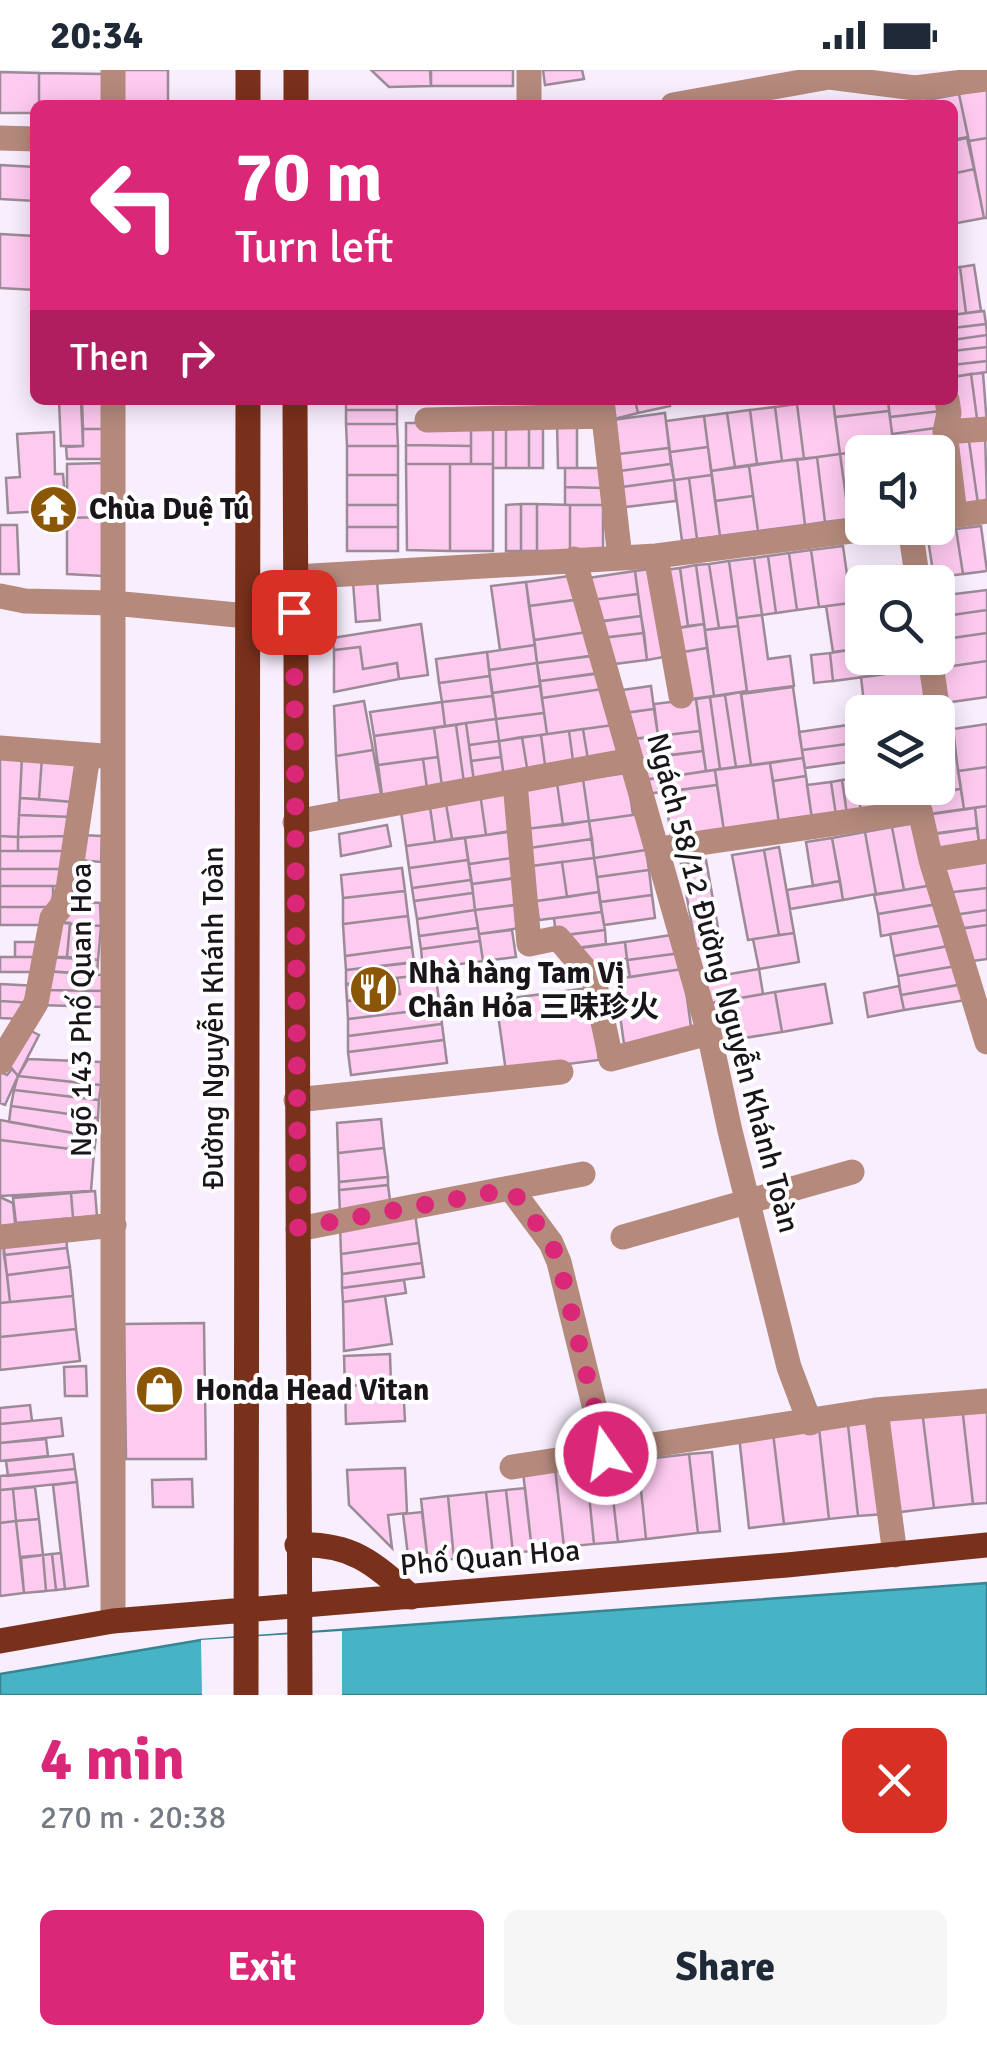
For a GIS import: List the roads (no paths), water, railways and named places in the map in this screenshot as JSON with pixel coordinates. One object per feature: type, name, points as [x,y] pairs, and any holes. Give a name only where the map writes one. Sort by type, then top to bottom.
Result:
[{"type":"main road","points":[[248,70],[248,100]]},
{"type":"main road","points":[[296,70],[296,100]]},
{"type":"main road","name":"Đường Nguyễn Khánh Toàn","points":[[246,1695],[248,405]]},
{"type":"main road","points":[[295,405],[300,1695]]},
{"type":"main road","points":[[298,1544],[346,1549],[383,1571],[411,1597]]},
{"type":"main road","name":"Phố Quan Hoa","points":[[0,1641],[113,1621],[246,1608],[895,1556],[987,1545]]},
{"type":"street","points":[[112,100],[113,70]]},
{"type":"street","points":[[528,70],[529,100]]},
{"type":"street","points":[[722,100],[762,96],[832,74],[915,88],[987,79]]},
{"type":"street","points":[[0,138],[30,139]]},
{"type":"street","name":"Ngõ 143 Phố Quan Hoa","points":[[112,405],[113,603],[101,756],[114,1225],[113,1621]]},
{"type":"street","points":[[945,435],[949,405]]},
{"type":"street","points":[[427,420],[603,408],[620,558]]},
{"type":"street","points":[[945,432],[987,429]]},
{"type":"street","points":[[955,515],[987,511]]},
{"type":"street","points":[[294,577],[656,556],[845,532]]},
{"type":"street","name":"Ngách 58/12 Đường Nguyễn Khánh Toàn","points":[[656,556],[681,696]]},
{"type":"street","name":"Ngách 58/12 Đường Nguyễn Khánh Toàn","points":[[574,559],[659,849],[709,1033],[789,1366],[810,1423]]},
{"type":"street","points":[[0,596],[248,616]]},
{"type":"street","points":[[0,748],[101,756],[68,889],[52,918],[36,1003],[0,1062]]},
{"type":"street","points":[[295,822],[630,760]]},
{"type":"street","points":[[516,782],[529,944],[558,938],[594,980],[611,1059],[709,1033]]},
{"type":"street","points":[[659,849],[920,811],[931,860],[987,1042]]},
{"type":"street","points":[[931,860],[987,852]]},
{"type":"street","points":[[296,1100],[561,1072]]},
{"type":"street","points":[[623,1237],[852,1172]]},
{"type":"street","points":[[298,1228],[583,1174]]},
{"type":"street","points":[[511,1189],[551,1243],[559,1262],[606,1454]]},
{"type":"street","points":[[0,1237],[114,1225]]},
{"type":"street","points":[[512,1467],[876,1410],[987,1401]]},
{"type":"street","points":[[876,1410],[895,1556]]},
{"type":"water","points":[[987,1583],[987,1695],[0,1695],[0,1674],[201,1640]]},
{"type":"place","name":"Chùa Duệ Tú","points":[[54,509]]},
{"type":"place","name":"Nhà hàng Tam Vị Chân Hỏa 三味珍火","points":[[373,990]]},
{"type":"place","name":"Honda Head Vitan","points":[[160,1390]]}]
